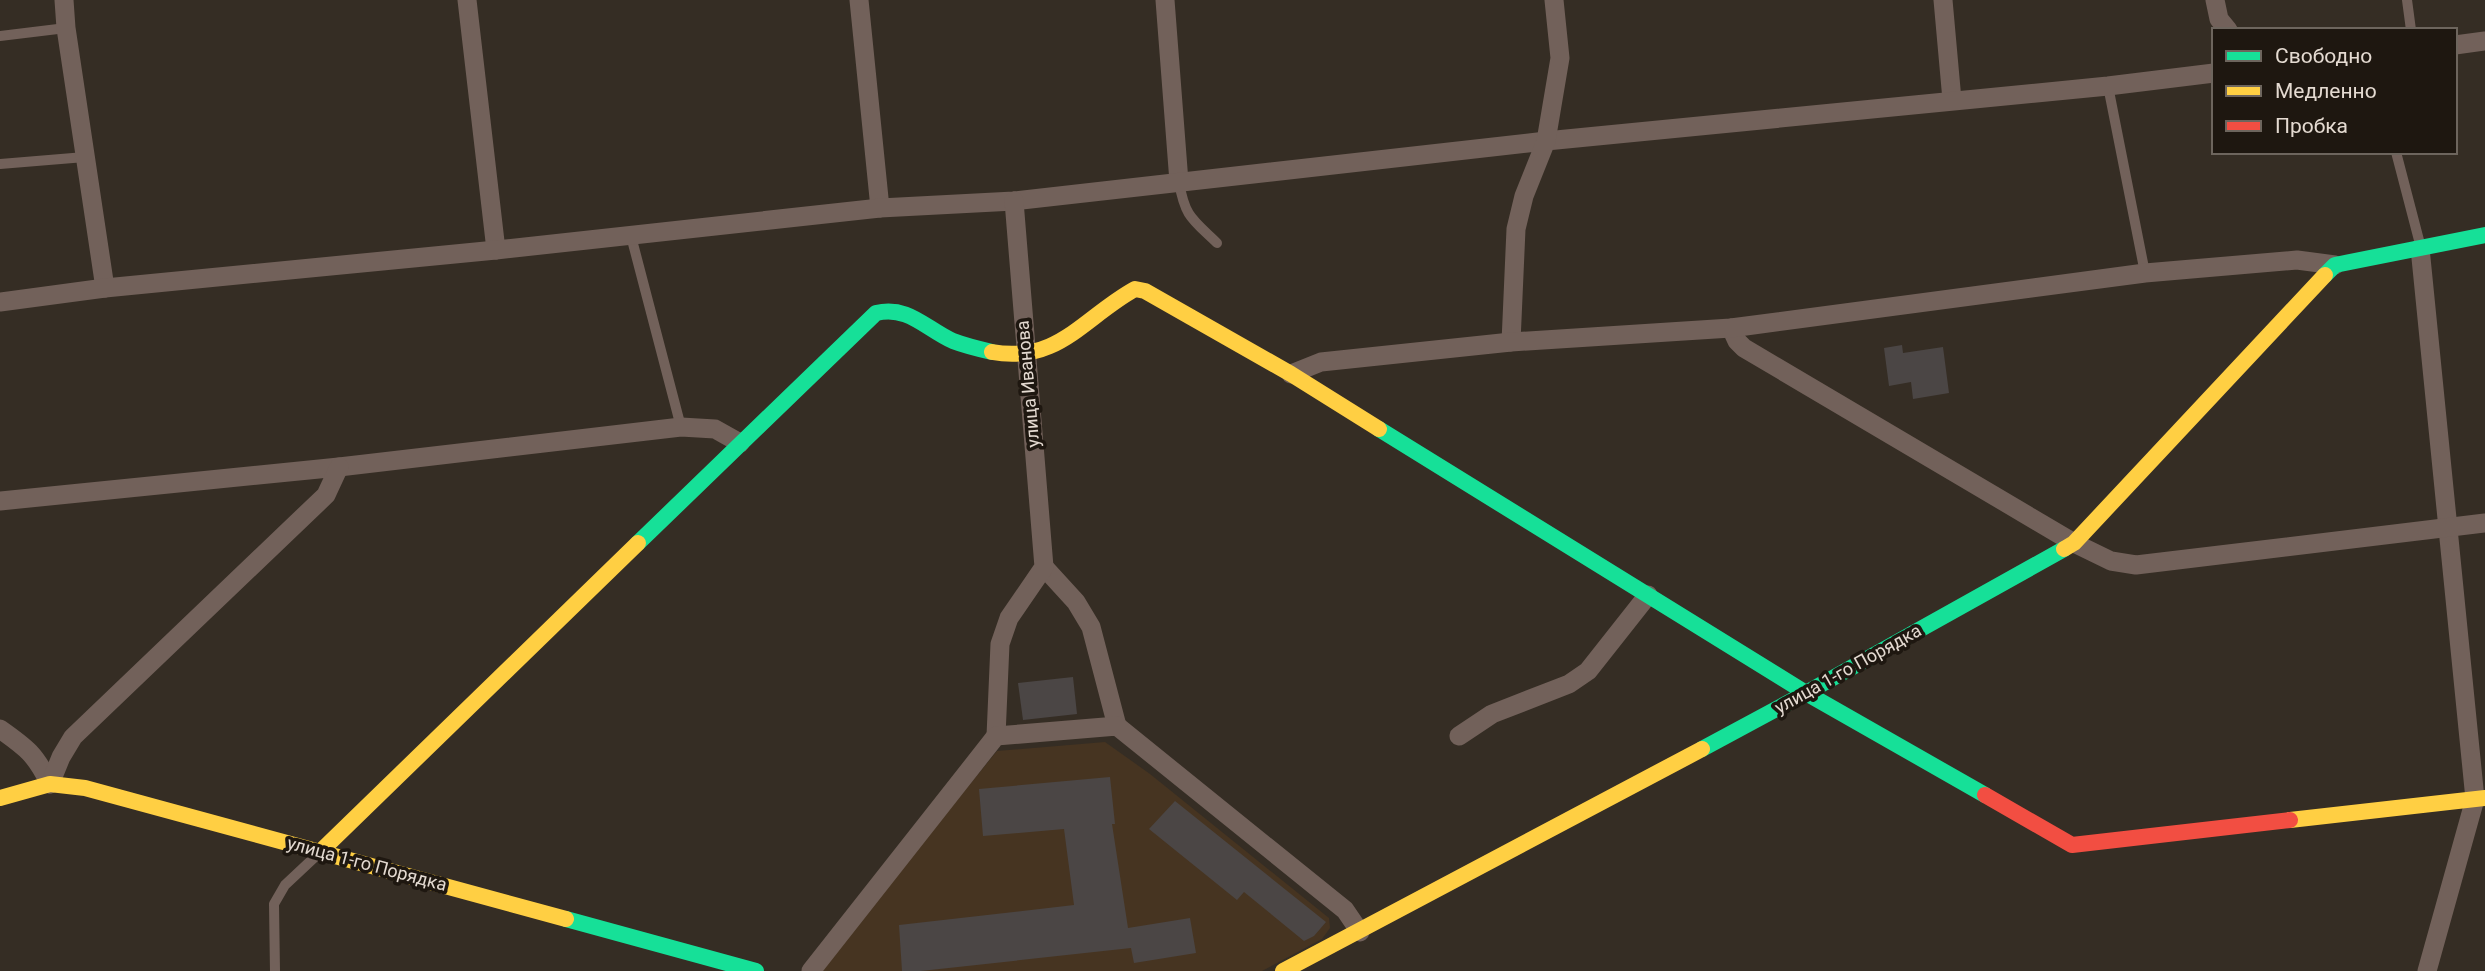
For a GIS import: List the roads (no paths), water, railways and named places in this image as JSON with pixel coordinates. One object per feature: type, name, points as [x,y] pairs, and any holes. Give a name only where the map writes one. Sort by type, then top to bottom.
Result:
[{"type":"street","points":[[64,0],[104,288]]},
{"type":"street","points":[[467,0],[496,250]]},
{"type":"street","points":[[859,0],[880,208]]},
{"type":"street","points":[[1165,0],[1179,182]]},
{"type":"street","points":[[1511,342],[1516,229],[1524,196],[1546,141],[1560,58],[1554,0]]},
{"type":"street","points":[[1943,0],[1952,100]]},
{"type":"street","points":[[2215,0],[2219,19],[2226,28]]},
{"type":"street","points":[[2457,45],[2485,41]]},
{"type":"street","points":[[0,302],[104,288],[496,250],[880,208],[1014,201],[1546,141],[2108,86],[2212,73]]},
{"type":"street","name":"улица Иванова","points":[[1014,201],[1044,568]]},
{"type":"street","points":[[1290,374],[1321,362],[1511,342],[1731,328],[2145,273],[2297,260],[2335,265],[2485,235]]},
{"type":"street","points":[[2420,248],[2480,798],[2427,971]]},
{"type":"street","name":"улица 1-го Порядка","points":[[1283,971],[1805,693],[2074,543],[2335,265]]},
{"type":"street","points":[[321,851],[876,313],[887,309],[901,310],[952,341],[991,352],[1025,355],[1061,344],[1082,330],[1110,303],[1135,289],[1145,291],[1290,374],[1805,693],[2072,845],[2480,798]]},
{"type":"street","points":[[1731,328],[1744,348],[2074,543],[2111,561],[2136,565],[2485,523]]},
{"type":"street","points":[[0,501],[339,467],[681,427],[715,429],[740,443]]},
{"type":"street","points":[[50,784],[73,737],[326,495],[339,467]]},
{"type":"street","points":[[811,971],[996,736],[1000,644],[1009,618],[1044,568],[1076,602],[1091,627],[1117,726],[1345,910],[1360,932]]},
{"type":"street","points":[[1459,736],[1492,714],[1569,684],[1588,671],[1648,595]]},
{"type":"street","points":[[996,736],[1117,726]]},
{"type":"street","points":[[0,729],[30,750],[39,761],[50,784]]},
{"type":"street","points":[[0,798],[50,784]]},
{"type":"street","name":"улица 1-го Порядка","points":[[50,784],[85,788],[756,971]]},
{"type":"lane","points":[[2407,0],[2411,28]]},
{"type":"lane","points":[[0,36],[66,28]]},
{"type":"lane","points":[[2108,86],[2145,273]]},
{"type":"lane","points":[[2396,154],[2420,248]]},
{"type":"lane","points":[[0,164],[85,157]]},
{"type":"lane","points":[[1179,182],[1183,207],[1189,217],[1217,243]]},
{"type":"lane","points":[[631,236],[681,427]]},
{"type":"lane","points":[[275,971],[274,904],[285,886],[321,851]]}]
